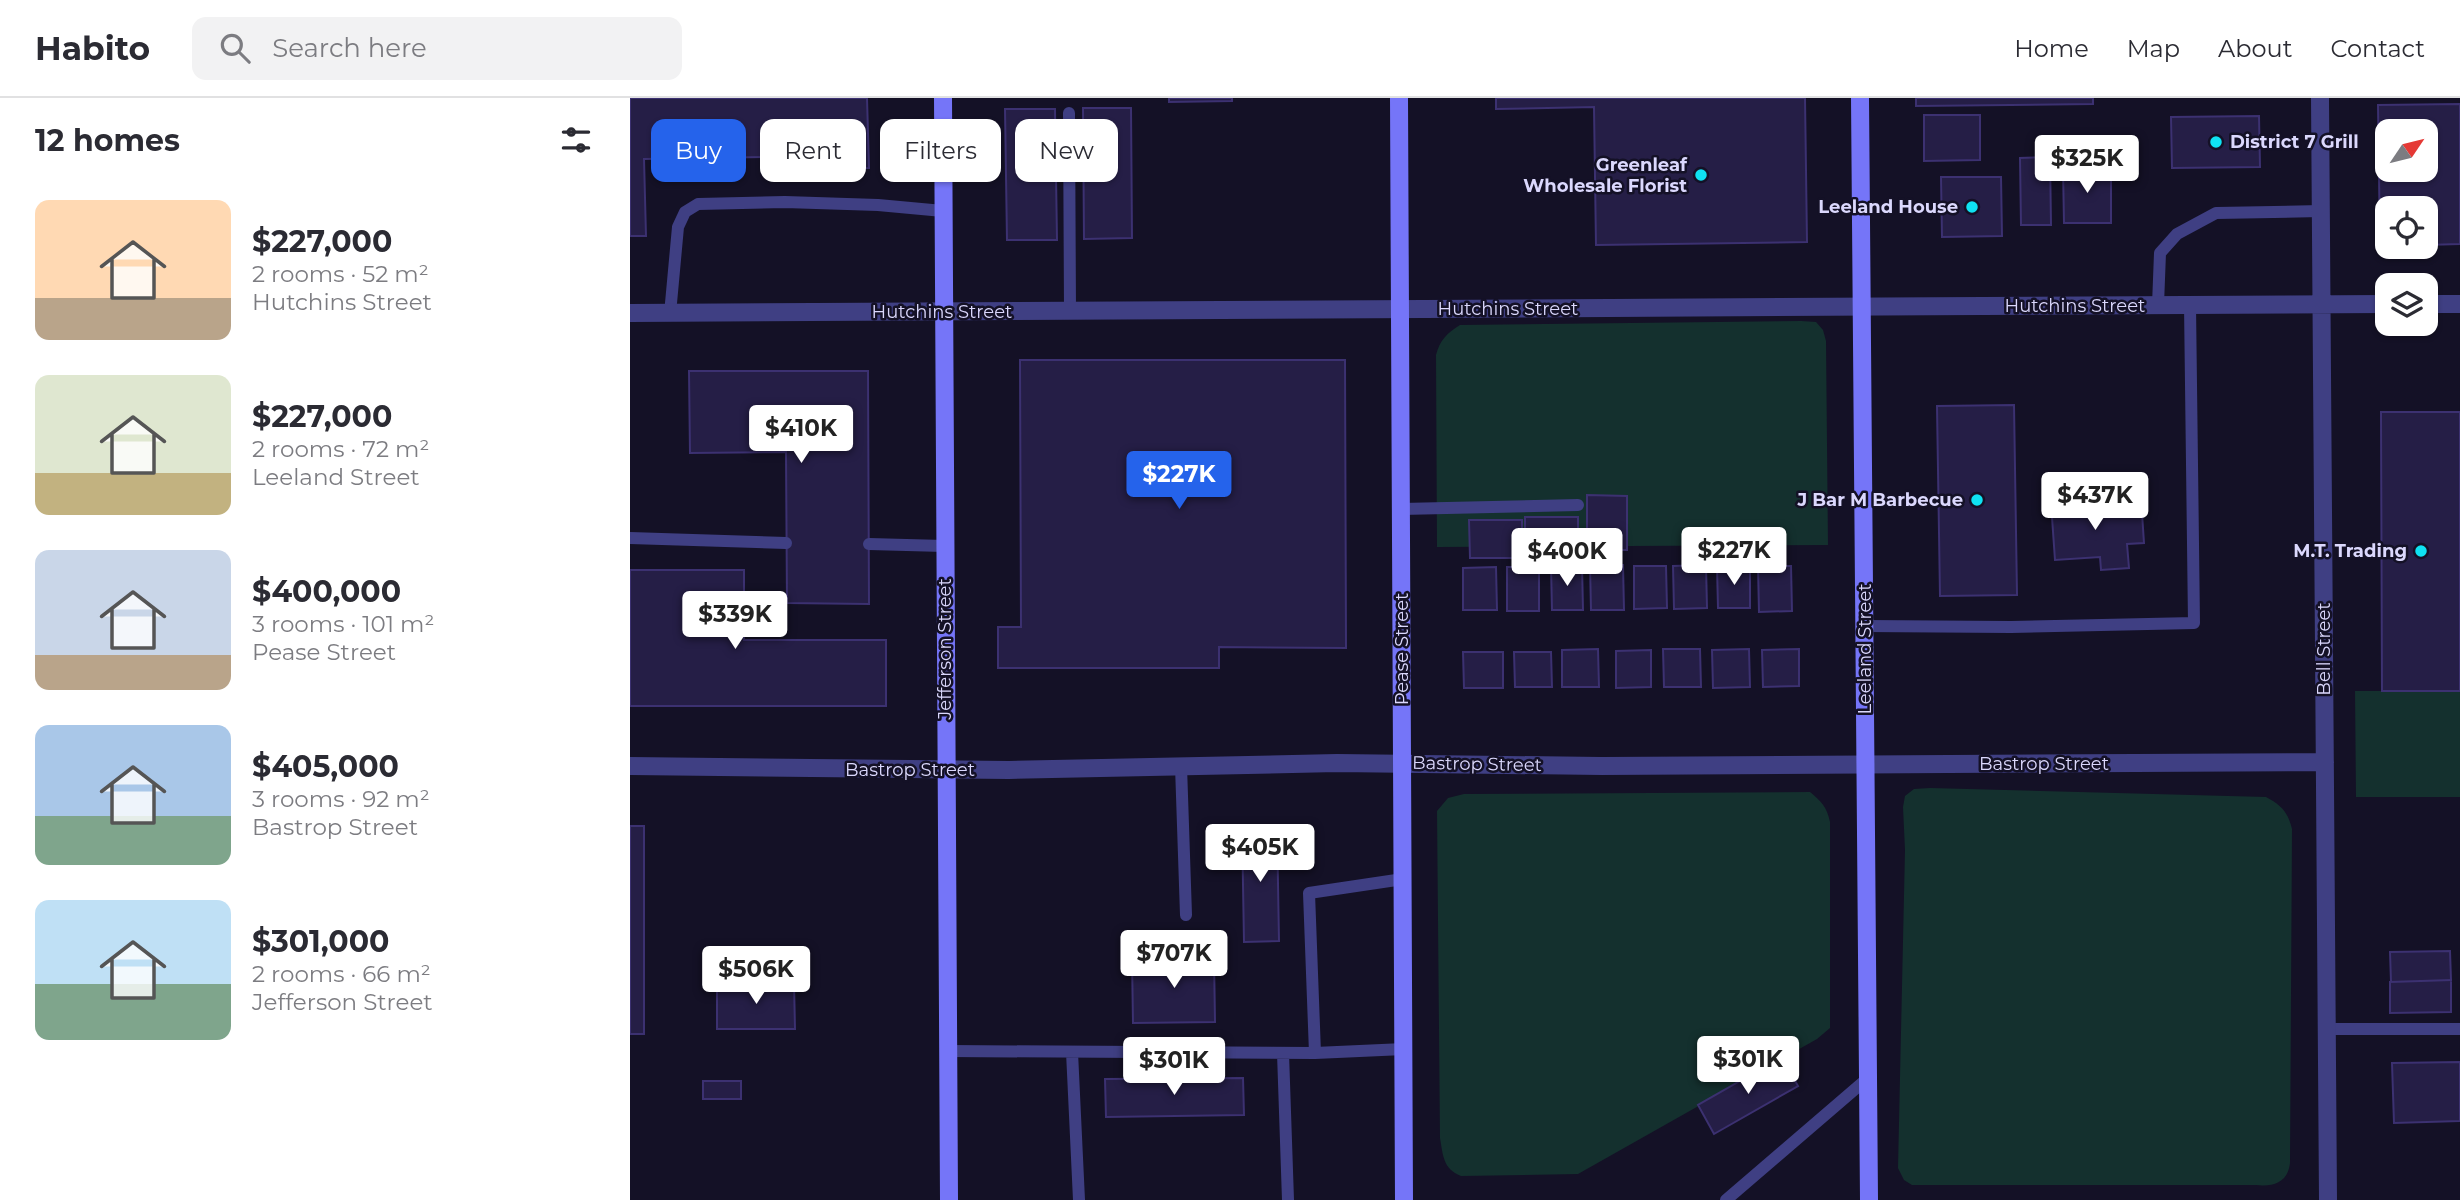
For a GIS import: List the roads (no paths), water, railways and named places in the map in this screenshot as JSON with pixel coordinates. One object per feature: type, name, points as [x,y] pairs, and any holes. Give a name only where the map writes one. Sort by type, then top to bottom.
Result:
[{"type":"street","name":"Jefferson Street","points":[[943,98],[949,1200]]},
{"type":"street","name":"Pease Street","points":[[1399,98],[1404,1200]]},
{"type":"street","name":"Leeland Street","points":[[1860,98],[1868,1200]]},
{"type":"street","name":"Bell Street","points":[[2320,98],[2328,1200]]},
{"type":"street","name":"Hutchins Street","points":[[630,313],[2375,304]]},
{"type":"street","points":[[2438,304],[2460,304]]},
{"type":"street","name":"Bastrop Street","points":[[630,766],[945,770],[1402,763],[1866,766],[2325,762]]},
{"type":"lane","points":[[1069,113],[1070,312]]},
{"type":"lane","points":[[670,314],[678,227],[685,212],[698,204],[798,202],[943,211]]},
{"type":"lane","points":[[2158,305],[2160,253],[2177,234],[2216,213],[2321,211]]},
{"type":"lane","points":[[1864,626],[2011,627],[2193,623],[2190,305]]},
{"type":"lane","points":[[1401,509],[1578,505]]},
{"type":"lane","points":[[630,538],[786,543]]},
{"type":"lane","points":[[869,544],[944,545]]},
{"type":"lane","points":[[1181,766],[1186,915]]},
{"type":"lane","points":[[1315,1053],[1309,893],[1403,879]]},
{"type":"lane","points":[[2326,1029],[2460,1029]]},
{"type":"lane","points":[[948,1051],[1315,1053],[1404,1049]]},
{"type":"lane","points":[[1072,1052],[1079,1200]]},
{"type":"lane","points":[[1283,1053],[1288,1200]]},
{"type":"lane","points":[[1726,1200],[1868,1078]]},
{"type":"place","name":"District 7 Grill","points":[[2216,142]]},
{"type":"place","name":"Greenleaf Wholesale Florist","points":[[1701,175]]},
{"type":"place","name":"Leeland House","points":[[1972,207]]},
{"type":"place","name":"J Bar M Barbecue","points":[[1977,500]]},
{"type":"place","name":"M.T. Trading","points":[[2421,551]]}]
